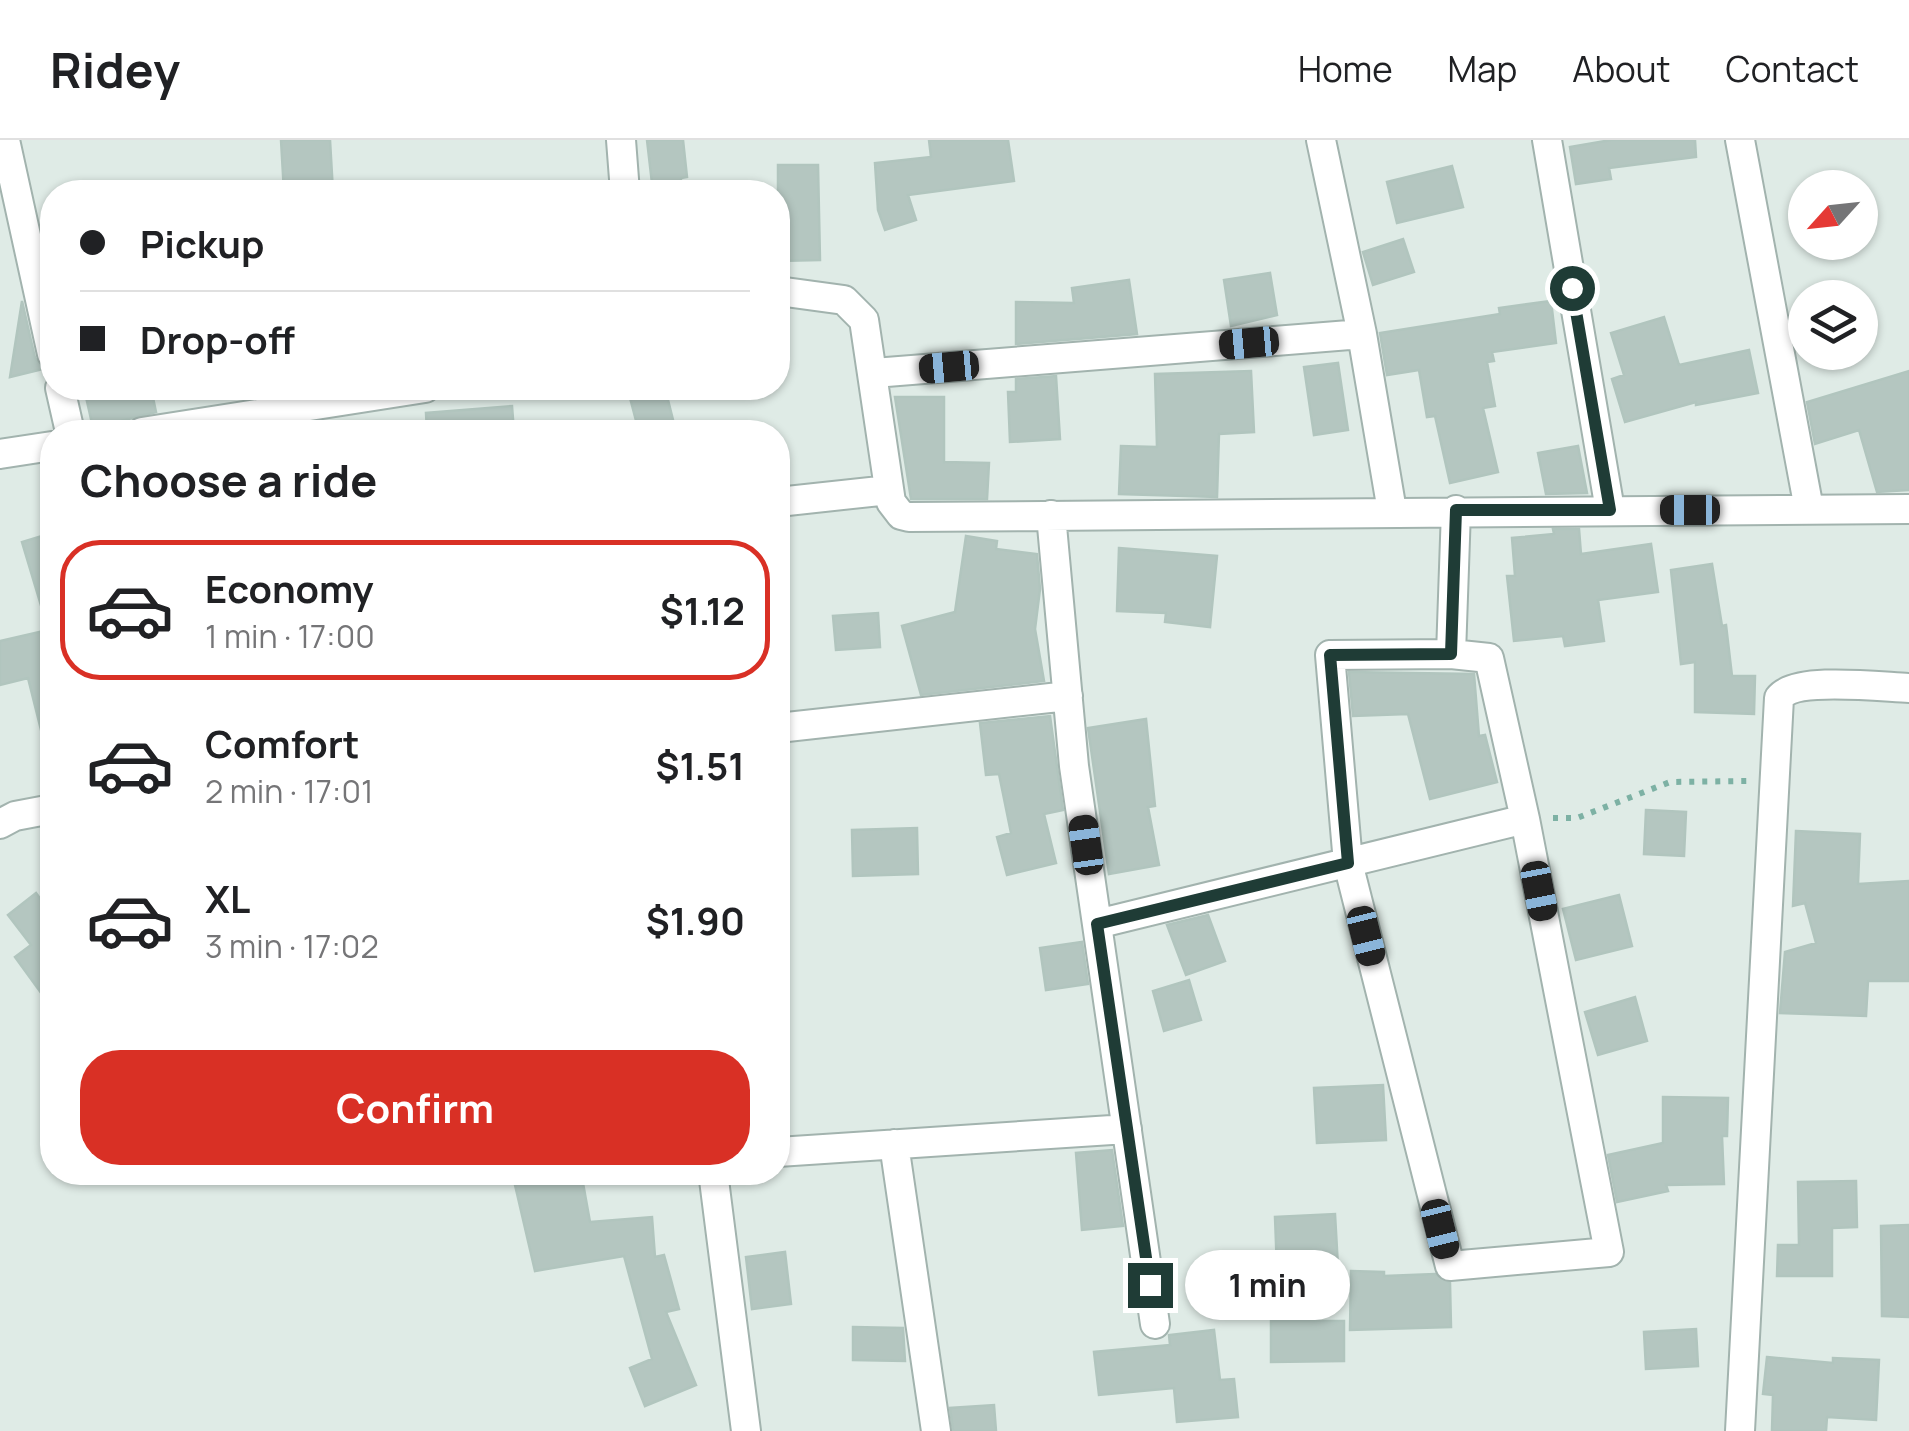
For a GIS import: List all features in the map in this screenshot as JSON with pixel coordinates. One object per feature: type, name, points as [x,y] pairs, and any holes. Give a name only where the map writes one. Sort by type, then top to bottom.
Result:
[{"type":"street","points":[[621,140],[624,180]]},
{"type":"street","points":[[1321,140],[1362,334],[1392,511]]},
{"type":"street","points":[[1548,140],[1610,510]]},
{"type":"street","points":[[1740,140],[1809,510]]},
{"type":"street","points":[[9,142],[40,295]]},
{"type":"street","points":[[790,293],[844,300],[856,309],[870,339],[889,490],[895,509],[909,517],[1909,509]]},
{"type":"street","points":[[874,373],[1362,334]]},
{"type":"street","points":[[219,420],[348,400]]},
{"type":"street","points":[[0,454],[40,448]]},
{"type":"street","points":[[790,501],[889,490]]},
{"type":"street","points":[[1451,654],[1456,510]]},
{"type":"street","points":[[1051,516],[1068,696],[1097,924],[1156,1324]]},
{"type":"street","points":[[1451,654],[1489,658],[1525,819],[1609,1252],[1450,1266],[1348,863],[1330,655],[1451,654]]},
{"type":"street","points":[[1740,1431],[1779,698],[1785,690],[1804,685],[1909,688]]},
{"type":"street","points":[[790,727],[1068,696]]},
{"type":"street","points":[[0,824],[15,816],[40,811]]},
{"type":"street","points":[[1097,924],[1525,819]]},
{"type":"street","points":[[790,1151],[1127,1129]]},
{"type":"street","points":[[894,1144],[936,1431]]},
{"type":"street","points":[[714,1185],[746,1431]]},
{"type":"path","points":[[1525,819],[1576,818],[1670,782],[1775,780]]},
{"type":"building","points":[[281,140],[330,140],[332,180],[283,180]]},
{"type":"building","points":[[647,140],[683,140],[687,177],[652,180]]},
{"type":"building","points":[[929,140],[1008,140],[1014,181],[908,195],[916,220],[885,230],[878,210],[875,163],[931,157]]},
{"type":"building","points":[[1611,140],[1695,140],[1696,157],[1609,168],[1611,179],[1576,184],[1570,147]]},
{"type":"building","points":[[778,165],[818,165],[820,260],[790,261],[790,180],[778,180]]},
{"type":"building","points":[[1452,166],[1463,207],[1397,223],[1387,182]]},
{"type":"building","points":[[1403,239],[1414,272],[1373,285],[1363,252]]},
{"type":"building","points":[[1270,273],[1277,315],[1231,326],[1224,280]]},
{"type":"building","points":[[1129,280],[1137,334],[1016,344],[1016,302],[1074,303],[1072,288]]},
{"type":"building","points":[[22,301],[40,370],[10,377]]},
{"type":"building","points":[[1551,301],[1556,343],[1492,352],[1494,361],[1487,362],[1495,406],[1483,408],[1498,472],[1450,483],[1435,416],[1427,417],[1419,370],[1387,375],[1380,333],[1500,314],[1499,308]]},
{"type":"building","points":[[1664,317],[1679,365],[1749,350],[1758,393],[1696,402],[1625,422],[1612,379],[1624,375],[1611,333]]},
{"type":"building","points":[[1338,363],[1348,430],[1314,435],[1304,367]]},
{"type":"building","points":[[1251,371],[1254,432],[1219,434],[1217,497],[1119,494],[1121,446],[1157,447],[1155,374]]},
{"type":"building","points":[[1909,371],[1909,490],[1877,492],[1859,430],[1815,444],[1807,402]]},
{"type":"building","points":[[1056,376],[1060,439],[1010,442],[1008,392],[1016,392],[1016,379]]},
{"type":"building","points":[[895,397],[944,397],[944,462],[989,463],[987,499],[911,499]]},
{"type":"building","points":[[87,400],[154,400],[156,412],[124,420],[91,420]]},
{"type":"building","points":[[631,400],[668,400],[673,420],[636,420]]},
{"type":"building","points":[[512,406],[513,420],[426,420],[426,413]]},
{"type":"building","points":[[1578,446],[1587,493],[1546,494],[1538,453]]},
{"type":"building","points":[[1553,529],[1579,529],[1581,554],[1651,544],[1658,592],[1598,600],[1604,641],[1565,646],[1563,636],[1514,641],[1507,576],[1515,576],[1512,538],[1554,534]]},
{"type":"building","points":[[966,536],[997,541],[996,549],[1037,554],[1040,589],[1035,629],[1044,681],[921,695],[902,626],[955,612]]},
{"type":"building","points":[[40,537],[40,602],[22,542]]},
{"type":"building","points":[[1119,548],[1217,556],[1210,627],[1165,622],[1166,613],[1117,611]]},
{"type":"building","points":[[1712,564],[1722,626],[1726,625],[1732,676],[1755,676],[1754,714],[1695,712],[1695,662],[1681,664],[1671,570]]},
{"type":"building","points":[[878,613],[880,647],[836,650],[833,616]]},
{"type":"building","points":[[40,632],[40,726],[28,678],[0,685],[0,641]]},
{"type":"building","points":[[1349,672],[1474,674],[1479,736],[1485,735],[1497,782],[1430,799],[1408,714],[1353,716]]},
{"type":"building","points":[[1050,716],[1063,810],[1044,814],[1056,863],[1007,875],[997,837],[1011,833],[999,774],[986,775],[980,723]]},
{"type":"building","points":[[1146,719],[1155,806],[1148,807],[1159,865],[1109,874],[1088,728]]},
{"type":"building","points":[[1646,810],[1686,812],[1684,856],[1644,854]]},
{"type":"building","points":[[917,828],[918,874],[853,876],[852,830]]},
{"type":"building","points":[[1796,831],[1860,834],[1858,884],[1909,881],[1909,981],[1868,981],[1866,1016],[1780,1013],[1785,952],[1816,943],[1805,903],[1793,906]]},
{"type":"building","points":[[36,893],[40,898],[40,991],[15,957],[31,945],[8,915]]},
{"type":"building","points":[[1619,895],[1632,946],[1576,960],[1563,909]]},
{"type":"building","points":[[1208,915],[1225,961],[1186,975],[1167,925]]},
{"type":"building","points":[[1082,942],[1088,984],[1046,990],[1040,948]]},
{"type":"building","points":[[1189,980],[1201,1020],[1164,1031],[1153,991]]},
{"type":"building","points":[[1635,997],[1647,1041],[1598,1055],[1585,1012]]},
{"type":"building","points":[[1383,1085],[1386,1140],[1317,1143],[1314,1088]]},
{"type":"building","points":[[1663,1097],[1728,1098],[1727,1136],[1722,1136],[1724,1184],[1666,1185],[1668,1191],[1617,1202],[1608,1155],[1663,1143]]},
{"type":"building","points":[[1112,1150],[1123,1226],[1082,1230],[1076,1153]]},
{"type":"building","points":[[1856,1181],[1857,1227],[1832,1228],[1832,1276],[1777,1276],[1778,1245],[1799,1245],[1798,1182]]},
{"type":"building","points":[[515,1185],[583,1185],[590,1222],[652,1217],[655,1257],[664,1255],[679,1309],[666,1312],[696,1385],[645,1406],[630,1368],[652,1359],[624,1256],[535,1271]]},
{"type":"building","points":[[1335,1214],[1338,1267],[1277,1270],[1275,1217]]},
{"type":"building","points":[[1909,1225],[1909,1317],[1882,1316],[1881,1226]]},
{"type":"building","points":[[785,1252],[791,1304],[752,1309],[746,1257]]},
{"type":"building","points":[[1351,1271],[1384,1272],[1384,1276],[1435,1274],[1450,1283],[1451,1327],[1350,1330]]},
{"type":"building","points":[[1271,1321],[1344,1321],[1344,1361],[1271,1362]]},
{"type":"building","points":[[853,1327],[903,1328],[905,1361],[853,1360]]},
{"type":"building","points":[[1696,1329],[1698,1366],[1646,1369],[1644,1332]]},
{"type":"building","points":[[1214,1330],[1220,1380],[1234,1379],[1238,1417],[1177,1422],[1174,1388],[1099,1395],[1094,1352],[1170,1345],[1169,1335]]},
{"type":"building","points":[[1767,1357],[1833,1363],[1833,1358],[1879,1360],[1876,1420],[1827,1417],[1826,1431],[1772,1431],[1773,1395],[1763,1394]]},
{"type":"building","points":[[994,1405],[996,1431],[953,1431],[950,1408]]},
{"type":"route","points":[[1150,1285],[1097,924],[1348,863],[1330,655],[1451,654],[1456,510],[1610,510],[1572,288]]}]
